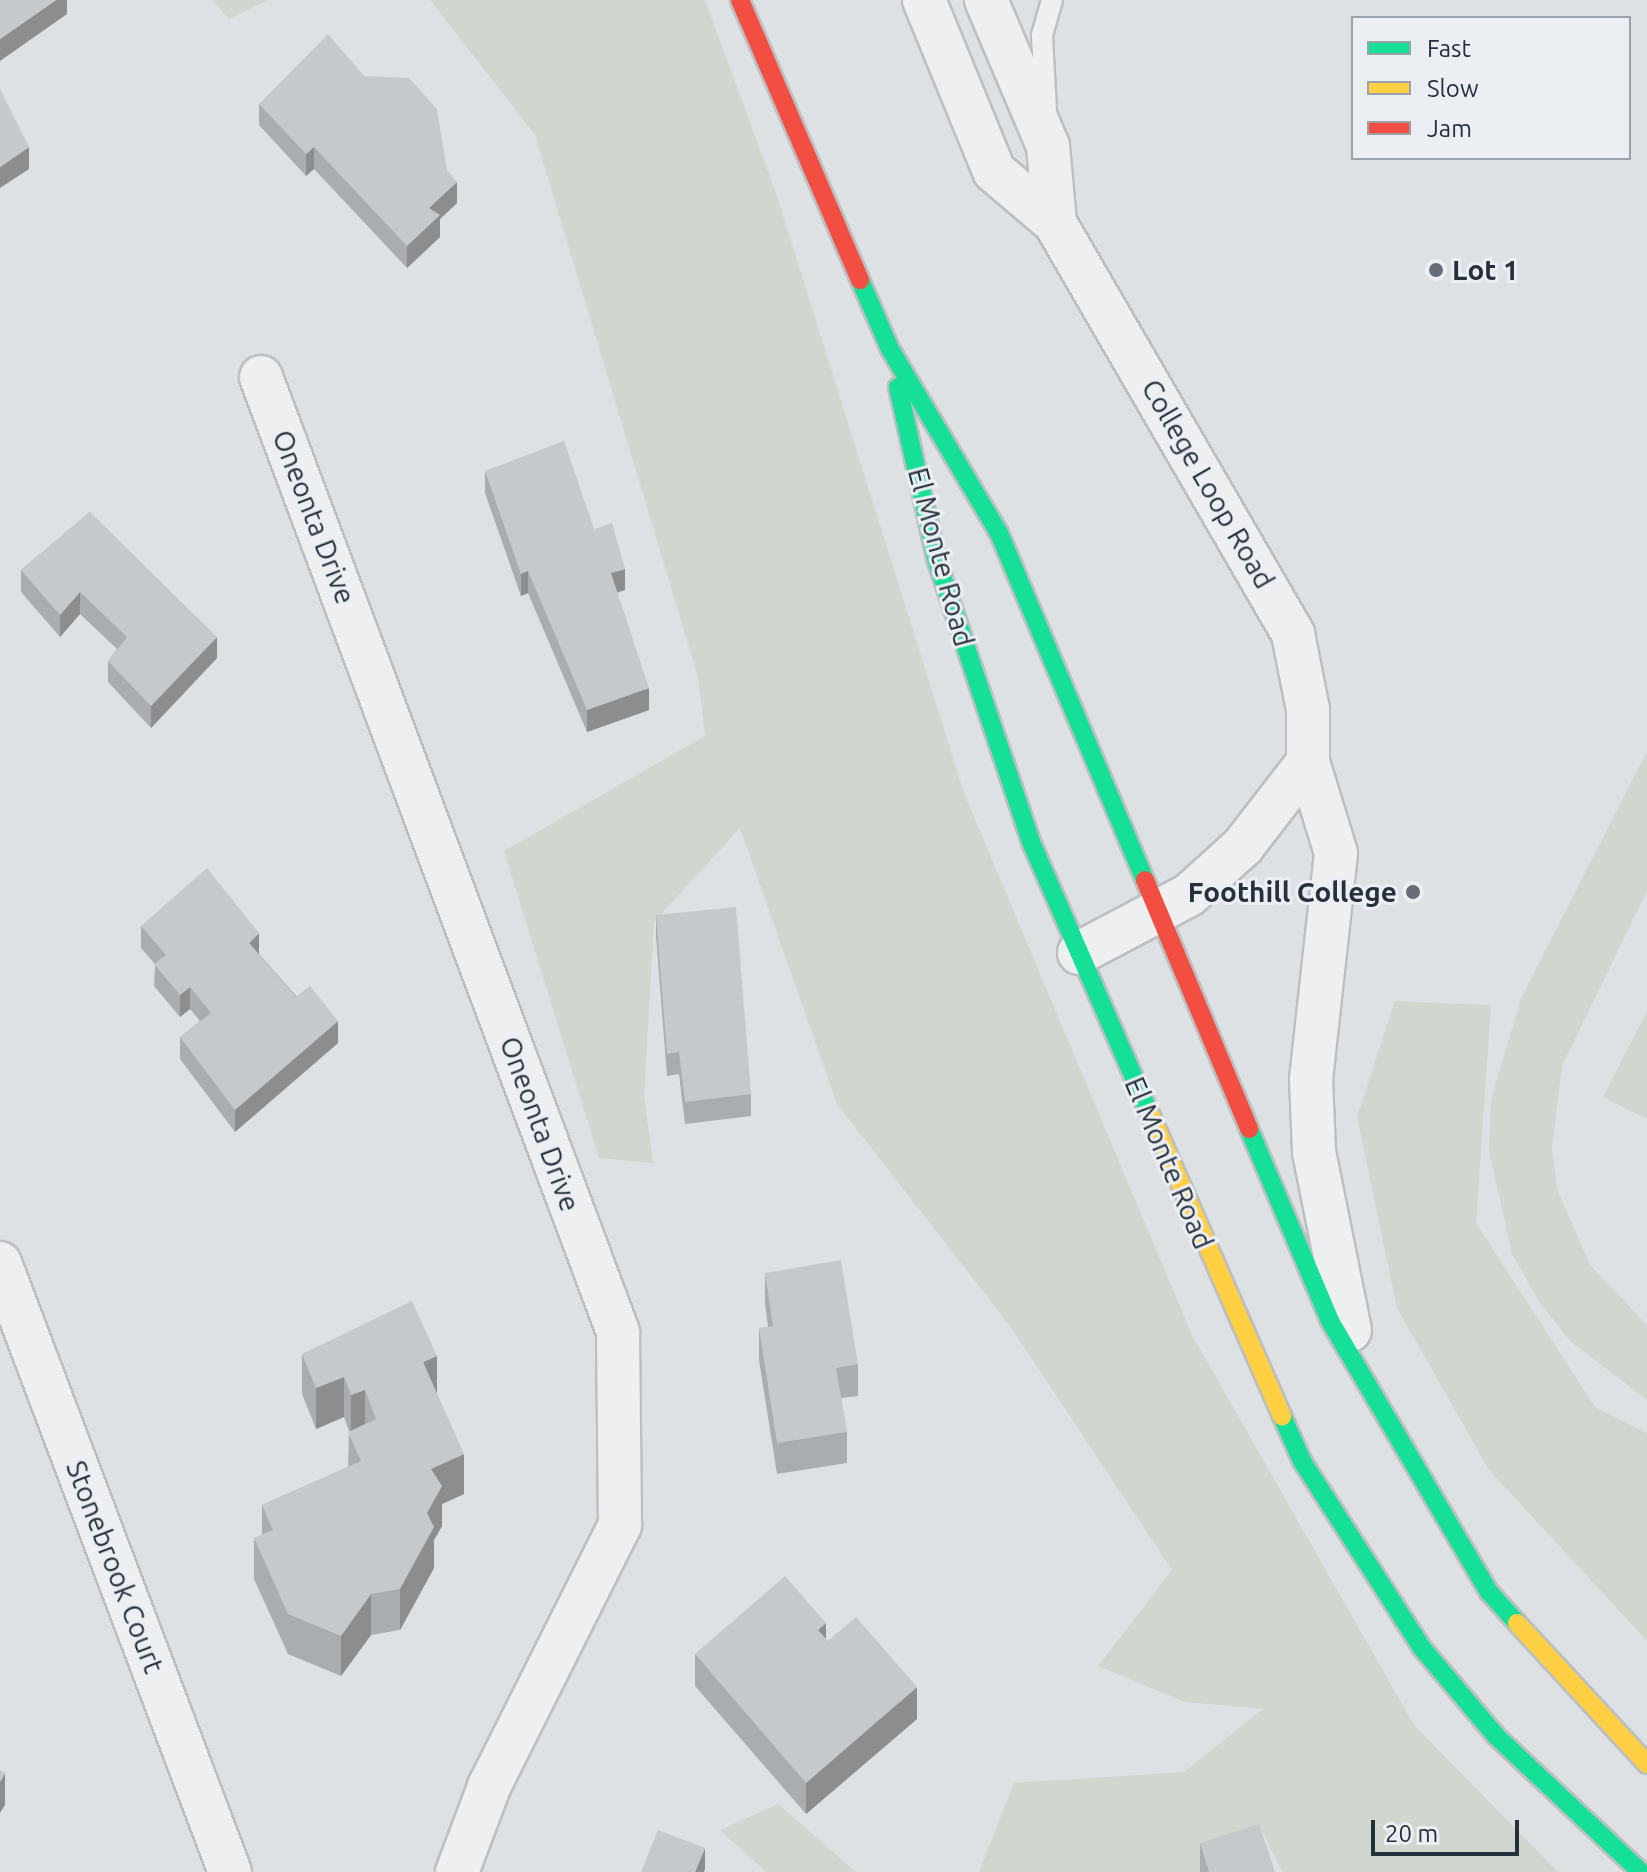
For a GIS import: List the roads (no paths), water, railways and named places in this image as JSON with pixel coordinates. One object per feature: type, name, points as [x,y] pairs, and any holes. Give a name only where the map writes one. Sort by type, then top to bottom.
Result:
[{"type":"street","name":"El Monte Road","points":[[740,0],[890,349],[999,533],[1162,914],[1282,1217],[1406,1459],[1489,1592],[1647,1764]]},
{"type":"street","name":"College Loop Road","points":[[924,0],[994,171],[1055,223],[1293,634],[1308,710],[1308,762],[1336,853],[1311,1079],[1323,1222],[1360,1360],[1406,1459]]},
{"type":"street","name":"College Loop Road","points":[[986,0],[1048,146],[1055,223]]},
{"type":"street","name":"El Monte Road","points":[[890,349],[937,561],[1031,842],[1253,1360],[1331,1509],[1422,1648],[1496,1736],[1641,1872]]},
{"type":"street","name":"Oneonta Drive","points":[[261,377],[618,1332],[620,1525],[489,1787],[457,1872]]},
{"type":"street","points":[[1079,953],[1162,914],[1243,846],[1308,762]]},
{"type":"street","name":"Stonebrook Court","points":[[0,1263],[230,1872]]},
{"type":"lane","points":[[1048,146],[1042,35],[1052,0]]},
{"type":"place","name":"Lot 1","points":[[1436,270]]},
{"type":"place","name":"Foothill College","points":[[1413,892]]}]
